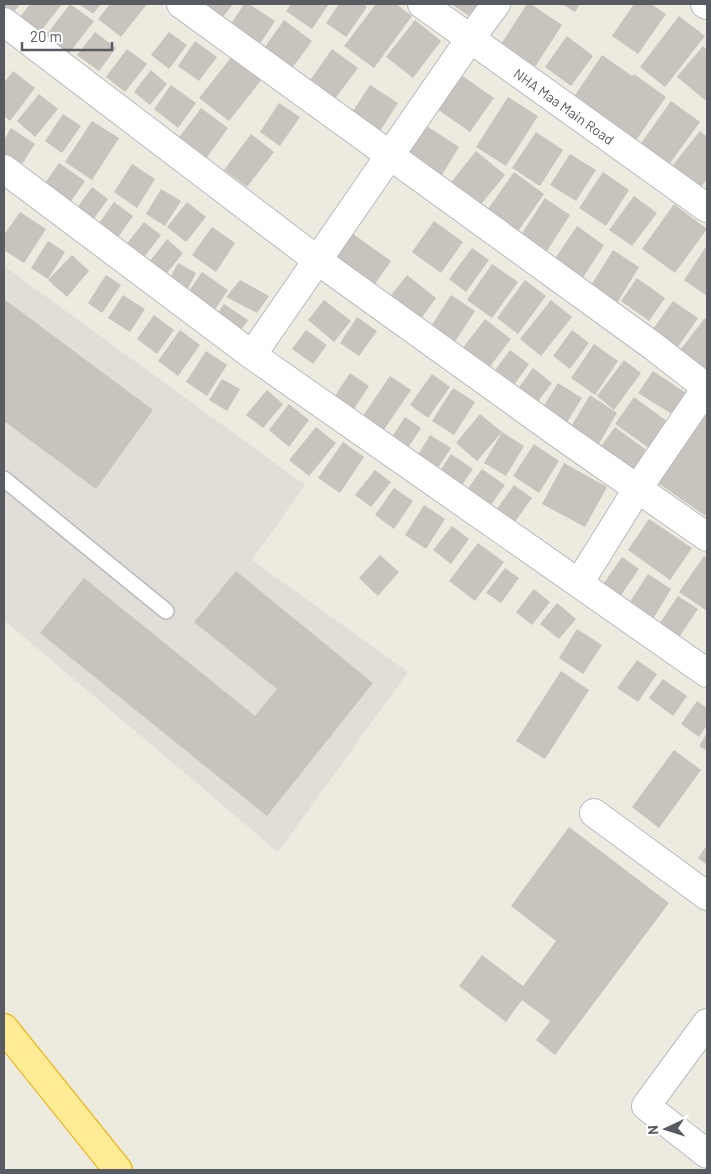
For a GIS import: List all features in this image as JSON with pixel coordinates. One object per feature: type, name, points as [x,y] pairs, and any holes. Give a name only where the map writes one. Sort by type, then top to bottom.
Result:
[{"type":"highway","points":[[4,1028],[118,1170]]},
{"type":"street","points":[[181,4],[707,387],[638,488],[580,583]]},
{"type":"street","name":"NHA Maa Main Road","points":[[422,4],[707,208]]},
{"type":"street","points":[[252,355],[496,4]]},
{"type":"street","points":[[4,22],[317,260],[707,537]]},
{"type":"street","points":[[4,169],[252,355],[707,673]]},
{"type":"street","points":[[594,813],[707,896]]},
{"type":"street","points":[[707,1022],[646,1106],[707,1154]]},
{"type":"lane","points":[[4,479],[166,611]]},
{"type":"shaded area","points":[[4,266],[305,485],[252,560],[408,672],[278,852],[4,620]]},
{"type":"building","points":[[4,4],[20,4],[10,18],[4,14]]},
{"type":"building","points":[[30,4],[62,4],[37,36],[17,21]]},
{"type":"building","points":[[70,4],[94,21],[67,56],[44,38]]},
{"type":"building","points":[[79,4],[101,4],[93,14]]},
{"type":"building","points":[[110,4],[147,4],[121,37],[98,19]]},
{"type":"building","points":[[198,4],[233,4],[220,21]]},
{"type":"building","points":[[244,4],[249,4],[275,21],[256,50],[227,30]]},
{"type":"building","points":[[291,4],[329,4],[312,29],[286,11]]},
{"type":"building","points":[[339,4],[363,4],[367,7],[346,37],[326,23]]},
{"type":"building","points":[[376,4],[396,4],[412,16],[374,68],[344,46]]},
{"type":"building","points":[[451,4],[480,4],[471,17]]},
{"type":"building","points":[[527,4],[531,4],[562,25],[535,67],[501,44]]},
{"type":"building","points":[[562,4],[580,4],[575,12]]},
{"type":"building","points":[[634,4],[651,4],[666,14],[638,54],[612,36]]},
{"type":"building","points":[[679,16],[705,36],[665,87],[640,67]]},
{"type":"building","points":[[284,20],[312,41],[290,71],[262,51]]},
{"type":"building","points":[[415,20],[441,41],[413,78],[386,57]]},
{"type":"building","points":[[95,32],[116,48],[99,71],[77,55]]},
{"type":"building","points":[[169,32],[187,45],[169,69],[151,55]]},
{"type":"building","points":[[567,36],[593,56],[571,86],[545,67]]},
{"type":"building","points":[[195,41],[217,57],[199,81],[178,66]]},
{"type":"building","points":[[703,46],[707,50],[707,98],[705,100],[677,77]]},
{"type":"building","points":[[127,49],[147,64],[125,92],[106,77]]},
{"type":"building","points":[[332,49],[358,68],[331,104],[306,86]]},
{"type":"building","points":[[233,55],[262,79],[229,121],[199,98]]},
{"type":"building","points":[[602,55],[632,76],[634,74],[666,97],[632,146],[571,101]]},
{"type":"building","points":[[151,70],[167,84],[150,105],[134,92]]},
{"type":"building","points":[[454,70],[494,98],[470,132],[430,104]]},
{"type":"building","points":[[13,71],[35,88],[10,121],[4,116],[4,83]]},
{"type":"building","points":[[171,85],[196,103],[178,128],[154,109]]},
{"type":"building","points":[[370,85],[398,103],[375,139],[347,120]]},
{"type":"building","points":[[39,94],[58,109],[35,137],[17,121]]},
{"type":"building","points":[[508,97],[538,116],[506,166],[476,147]]},
{"type":"building","points":[[671,101],[700,122],[667,167],[639,146]]},
{"type":"building","points":[[279,103],[300,117],[280,146],[260,132]]},
{"type":"building","points":[[201,108],[228,128],[205,160],[178,139]]},
{"type":"building","points":[[63,114],[81,126],[62,153],[45,141]]},
{"type":"building","points":[[92,121],[119,138],[92,180],[65,162]]},
{"type":"building","points":[[422,123],[459,147],[440,178],[403,154]]},
{"type":"building","points":[[11,128],[35,144],[20,167],[4,156],[4,140]]},
{"type":"building","points":[[700,131],[707,137],[707,179],[701,187],[673,165]]},
{"type":"building","points":[[536,132],[563,150],[540,186],[512,168]]},
{"type":"building","points":[[251,134],[274,152],[247,187],[224,170]]},
{"type":"building","points":[[476,151],[505,175],[478,208],[449,185]]},
{"type":"building","points":[[570,154],[596,170],[576,201],[550,185]]},
{"type":"building","points":[[59,163],[85,181],[67,207],[41,189]]},
{"type":"building","points":[[132,164],[155,179],[137,208],[114,192]]},
{"type":"building","points":[[514,172],[544,194],[514,237],[483,216]]},
{"type":"building","points":[[603,172],[629,190],[606,226],[579,208]]},
{"type":"building","points":[[92,187],[108,199],[90,224],[74,212]]},
{"type":"building","points":[[161,189],[181,201],[165,226],[146,214]]},
{"type":"building","points":[[634,196],[657,213],[632,246],[609,230]]},
{"type":"building","points":[[545,198],[570,215],[547,251],[521,235]]},
{"type":"building","points":[[114,202],[133,216],[114,243],[95,229]]},
{"type":"building","points":[[187,202],[206,217],[186,242],[167,227]]},
{"type":"building","points":[[674,204],[707,229],[675,273],[642,249]]},
{"type":"building","points":[[20,212],[46,229],[24,263],[4,250],[4,235]]},
{"type":"building","points":[[434,221],[463,242],[441,273],[412,252]]},
{"type":"building","points":[[144,222],[161,235],[141,261],[124,247]]},
{"type":"building","points":[[577,226],[604,245],[582,279],[554,260]]},
{"type":"building","points":[[212,227],[235,243],[216,272],[192,255]]},
{"type":"building","points":[[349,231],[391,261],[373,287],[331,257]]},
{"type":"building","points":[[167,239],[183,253],[163,278],[147,265]]},
{"type":"building","points":[[48,241],[65,252],[48,279],[31,268]]},
{"type":"building","points":[[707,245],[707,296],[684,280]]},
{"type":"building","points":[[472,248],[489,260],[466,292],[449,279]]},
{"type":"building","points":[[613,250],[639,267],[617,303],[590,287]]},
{"type":"building","points":[[72,255],[89,271],[67,297],[48,280]]},
{"type":"building","points":[[178,263],[196,273],[185,294],[167,284]]},
{"type":"building","points":[[492,264],[518,282],[492,318],[467,300]]},
{"type":"building","points":[[202,272],[228,290],[210,317],[183,300]]},
{"type":"building","points":[[106,275],[121,285],[102,313],[88,303]]},
{"type":"building","points":[[407,275],[436,298],[418,323],[388,299]]},
{"type":"building","points":[[637,278],[665,298],[649,321],[621,301]]},
{"type":"building","points":[[240,280],[269,296],[257,313],[226,297]]},
{"type":"building","points":[[525,280],[546,296],[518,334],[497,318]]},
{"type":"building","points":[[123,295],[145,309],[130,332],[108,318]]},
{"type":"building","points":[[451,295],[475,311],[454,343],[430,328]]},
{"type":"building","points":[[4,299],[153,410],[96,489],[4,421]]},
{"type":"building","points":[[324,300],[351,321],[334,342],[308,320]]},
{"type":"building","points":[[551,300],[572,317],[541,356],[520,339]]},
{"type":"building","points":[[673,301],[698,318],[678,347],[653,329]]},
{"type":"building","points":[[224,304],[248,320],[236,337],[212,322]]},
{"type":"building","points":[[154,315],[174,330],[157,354],[137,339]]},
{"type":"building","points":[[357,317],[377,331],[359,356],[340,343]]},
{"type":"building","points":[[705,318],[707,320],[707,376],[677,354]]},
{"type":"building","points":[[485,319],[511,339],[488,369],[462,349]]},
{"type":"building","points":[[180,330],[200,345],[178,376],[158,361]]},
{"type":"building","points":[[306,330],[327,345],[313,364],[292,349]]},
{"type":"building","points":[[572,330],[589,343],[570,369],[553,356]]},
{"type":"building","points":[[594,344],[618,361],[595,395],[571,378]]},
{"type":"building","points":[[510,350],[529,364],[509,392],[490,377]]},
{"type":"building","points":[[206,351],[227,365],[207,396],[186,382]]},
{"type":"building","points":[[624,360],[641,373],[614,410],[597,396]]},
{"type":"building","points":[[533,368],[552,383],[536,404],[517,390]]},
{"type":"building","points":[[653,371],[686,393],[672,414],[638,393]]},
{"type":"building","points":[[350,373],[369,386],[350,415],[331,402]]},
{"type":"building","points":[[432,374],[450,387],[428,418],[410,405]]},
{"type":"building","points":[[390,376],[411,390],[377,440],[356,426]]},
{"type":"building","points":[[222,379],[240,389],[227,411],[209,400]]},
{"type":"building","points":[[558,383],[582,398],[564,427],[540,412]]},
{"type":"building","points":[[453,388],[475,402],[454,435],[432,421]]},
{"type":"building","points":[[267,390],[283,404],[263,428],[246,415]]},
{"type":"building","points":[[590,395],[617,413],[597,447],[569,430]]},
{"type":"building","points":[[634,397],[668,422],[649,448],[615,424]]},
{"type":"building","points":[[289,404],[309,420],[289,447],[269,430]]},
{"type":"building","points":[[707,409],[707,517],[655,481]]},
{"type":"building","points":[[480,414],[502,432],[477,461],[456,443]]},
{"type":"building","points":[[405,417],[421,428],[404,454],[388,443]]},
{"type":"building","points":[[316,427],[336,443],[309,476],[289,460]]},
{"type":"building","points":[[615,427],[649,452],[631,476],[597,452]]},
{"type":"building","points":[[502,432],[524,446],[506,476],[484,463]]},
{"type":"building","points":[[430,435],[451,448],[432,477],[412,465]]},
{"type":"building","points":[[343,442],[364,457],[340,493],[318,478]]},
{"type":"building","points":[[534,444],[559,461],[539,493],[513,476]]},
{"type":"building","points":[[451,454],[473,469],[455,495],[434,480]]},
{"type":"building","points":[[564,463],[607,487],[585,527],[542,504]]},
{"type":"building","points":[[482,469],[505,485],[484,515],[461,498]]},
{"type":"building","points":[[375,470],[391,482],[371,507],[355,495]]},
{"type":"building","points":[[514,485],[532,498],[512,526],[494,513]]},
{"type":"building","points":[[394,488],[413,501],[394,529],[375,515]]},
{"type":"building","points":[[424,505],[445,519],[426,549],[405,535]]},
{"type":"building","points":[[649,519],[692,548],[670,580],[628,550]]},
{"type":"building","points":[[452,526],[469,539],[451,564],[433,550]]},
{"type":"building","points":[[478,543],[504,562],[475,601],[449,581]]},
{"type":"building","points":[[380,555],[399,572],[378,596],[359,578]]},
{"type":"building","points":[[704,556],[707,558],[707,611],[679,592]]},
{"type":"building","points":[[622,557],[639,569],[619,598],[602,586]]},
{"type":"building","points":[[505,568],[519,578],[501,603],[486,593]]},
{"type":"building","points":[[236,571],[373,683],[267,816],[40,633],[84,578],[255,716],[277,689],[194,622]]},
{"type":"building","points":[[648,574],[671,589],[650,624],[626,608]]},
{"type":"building","points":[[534,589],[550,602],[532,625],[516,612]]},
{"type":"building","points":[[678,596],[698,609],[677,640],[657,627]]},
{"type":"building","points":[[557,603],[576,619],[559,639],[540,624]]},
{"type":"building","points":[[577,629],[602,645],[583,674],[559,658]]},
{"type":"building","points":[[637,660],[657,674],[638,702],[617,688]]},
{"type":"building","points":[[561,671],[589,690],[545,759],[516,741]]},
{"type":"building","points":[[663,679],[687,696],[673,716],[649,698]]},
{"type":"building","points":[[697,701],[707,708],[707,725],[699,737],[681,724]]},
{"type":"building","points":[[707,733],[707,751],[699,746]]},
{"type":"building","points":[[674,750],[701,770],[659,828],[632,807]]},
{"type":"building","points":[[569,827],[669,903],[555,1055],[536,1040],[550,1021],[522,1000],[506,1022],[459,986],[482,955],[523,986],[556,941],[511,906]]},
{"type":"building","points":[[707,845],[707,865],[698,858]]}]
